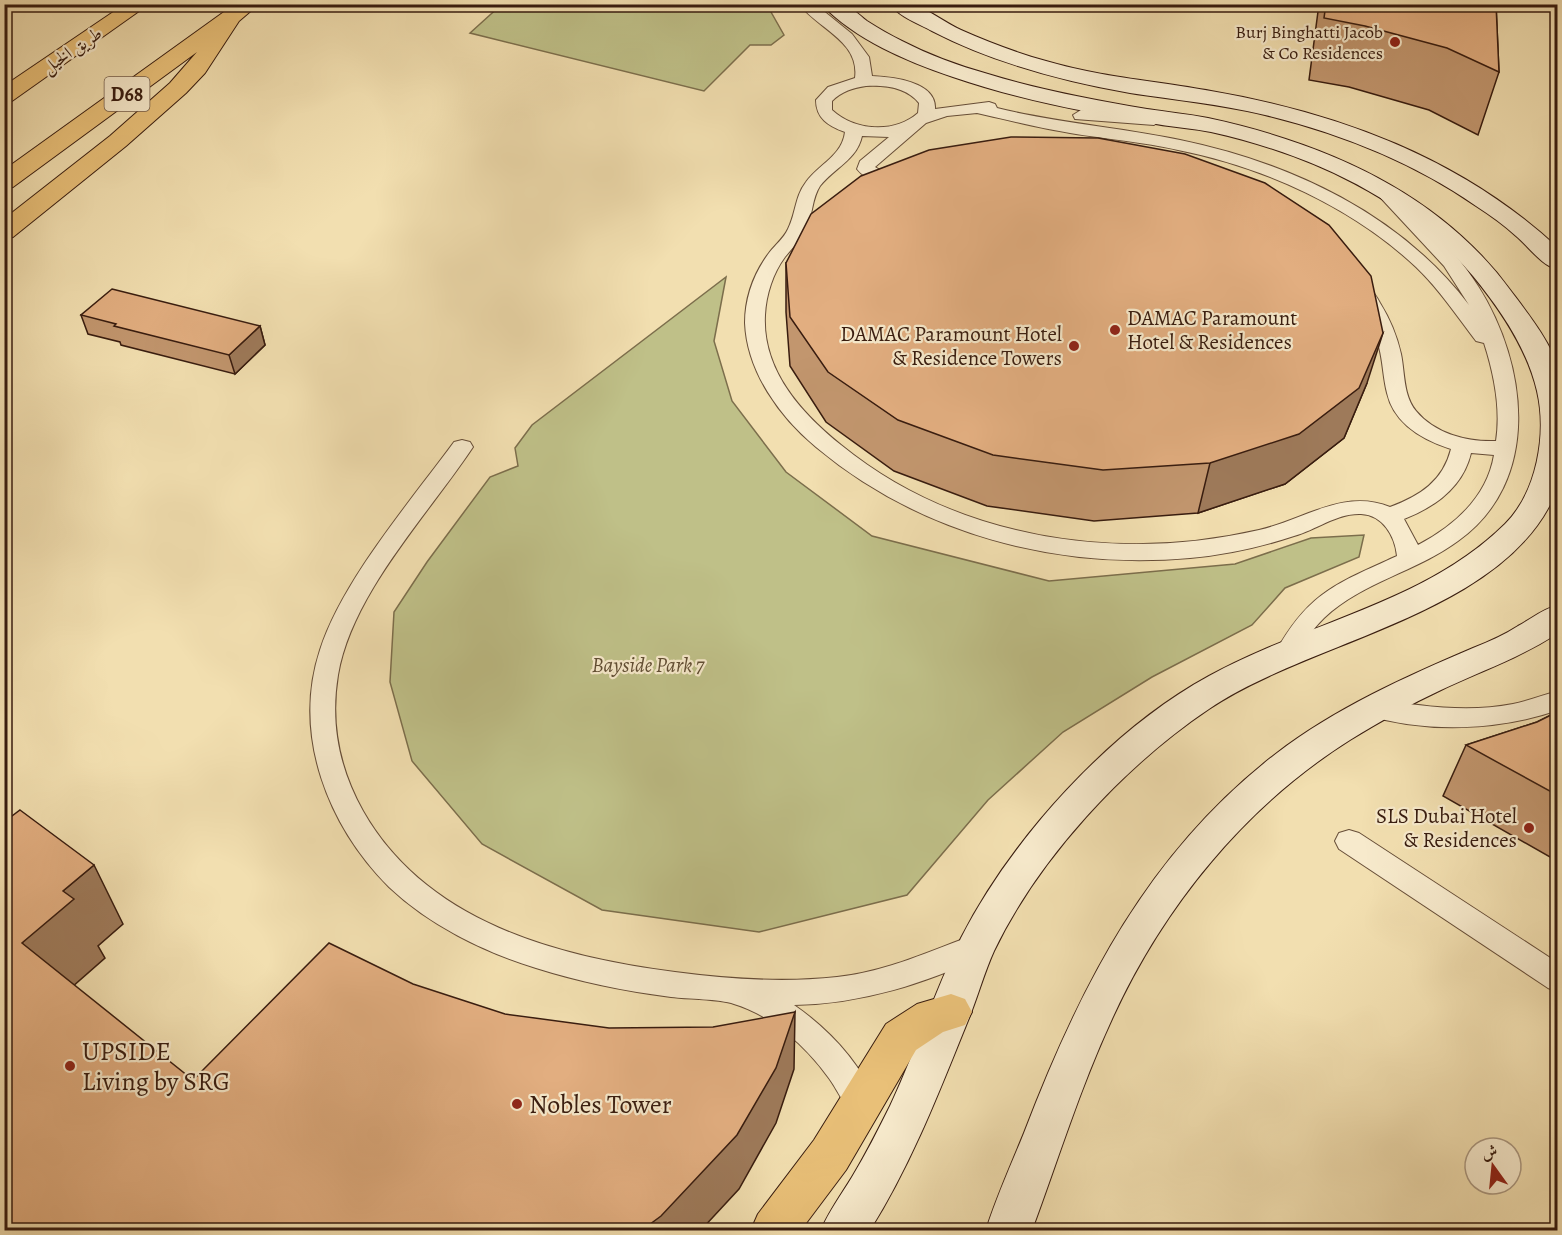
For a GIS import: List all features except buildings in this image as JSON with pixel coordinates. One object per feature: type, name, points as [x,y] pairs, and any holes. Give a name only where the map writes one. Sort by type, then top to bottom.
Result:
[{"type":"highway","name":"طريق الخيل","points":[[4,96],[139,4]]},
{"type":"highway","name":"D68","points":[[4,182],[249,4]]},
{"type":"highway","points":[[4,232],[118,141],[178,88],[197,68],[230,19]]},
{"type":"highway","points":[[774,1230],[824,1163],[901,1037],[932,1017],[951,1012]]},
{"type":"street","points":[[831,4],[883,40],[910,53],[974,76],[1101,107],[1200,123],[1294,149],[1379,187],[1442,229],[1468,253],[1509,305],[1534,346],[1554,392],[1557,436],[1547,481],[1522,525],[1479,565],[1423,596],[1287,653],[1221,685],[1164,723],[1112,768],[1063,819],[1018,879],[977,946],[910,1108],[865,1197],[844,1230]]},
{"type":"street","points":[[900,4],[945,31],[975,44],[1047,68],[1129,86],[1219,99],[1278,111],[1337,128],[1447,177],[1496,208],[1539,242],[1557,262]]},
{"type":"street","points":[[1009,1230],[1080,1048],[1106,988],[1142,926],[1182,870],[1233,814],[1272,778],[1306,753],[1375,708],[1430,680],[1488,657],[1548,624],[1557,616]]},
{"type":"lane","points":[[806,4],[860,52],[866,71],[862,81]]},
{"type":"lane","points":[[862,81],[884,81],[913,89],[927,103],[928,109],[918,122],[886,131],[854,129],[835,121],[824,111],[824,100],[834,90],[862,81]]},
{"type":"lane","points":[[975,108],[1044,124],[1193,148],[1231,159],[1303,186],[1368,222],[1411,252],[1444,287],[1498,356]]},
{"type":"lane","points":[[915,170],[887,177],[877,176],[866,169],[866,165],[918,122],[936,112],[975,108],[1020,108],[1088,116],[1200,123]]},
{"type":"lane","points":[[854,129],[854,139],[849,150],[810,188],[799,225],[775,258],[763,280],[756,303],[755,328],[759,354],[770,380],[786,405],[845,462],[872,482],[915,505],[965,524],[1018,539],[1074,548],[1131,553],[1187,550],[1250,541],[1289,530],[1351,507],[1377,510],[1389,516],[1399,526],[1405,537],[1409,560]]},
{"type":"lane","points":[[1287,653],[1294,635],[1321,604],[1409,560],[1454,534],[1485,502],[1499,476],[1506,448],[1507,401],[1498,356],[1481,309],[1454,265],[1379,187]]},
{"type":"lane","points":[[1353,281],[1365,295],[1382,324],[1392,355],[1398,398],[1404,410],[1427,430],[1462,446],[1506,448]]},
{"type":"lane","points":[[1389,516],[1410,508],[1442,488],[1453,475],[1460,461],[1462,446]]},
{"type":"lane","points":[[462,447],[358,592],[341,625],[328,661],[322,698],[324,736],[332,774],[348,812],[371,848],[402,882],[441,912],[486,937],[537,958],[592,973],[659,984],[785,993],[847,988],[887,981],[934,966],[977,946]]},
{"type":"lane","points":[[1375,708],[1449,719],[1526,711],[1557,700]]},
{"type":"lane","points":[[1349,842],[1557,979]]},
{"type":"lane","points":[[733,991],[769,1006],[809,1032],[847,1076],[861,1102]]},
{"type":"green space","points":[[501,5],[767,5],[784,35],[771,45],[750,45],[704,91],[470,33]]},
{"type":"green space","name":"Bayside Park 7","points":[[726,277],[714,341],[732,401],[786,472],[872,536],[1049,581],[1235,564],[1311,538],[1364,535],[1359,557],[1285,588],[1252,625],[1152,677],[1063,732],[988,800],[907,895],[759,932],[602,910],[482,844],[412,761],[390,682],[394,612],[427,562],[490,477],[518,466],[515,448],[532,425]]},
{"type":"place","name":"Burj Binghatti Jacob & Co Residences","points":[[1395,42]]},
{"type":"place","name":"DAMAC Paramount Hotel & Residences","points":[[1115,330]]},
{"type":"place","name":"DAMAC Paramount Hotel & Residence Towers","points":[[1074,346]]},
{"type":"place","name":"SLS Dubai Hotel & Residences","points":[[1529,828]]},
{"type":"place","name":"UPSIDE Living by SRG","points":[[70,1066]]},
{"type":"place","name":"Nobles Tower","points":[[517,1104]]}]
